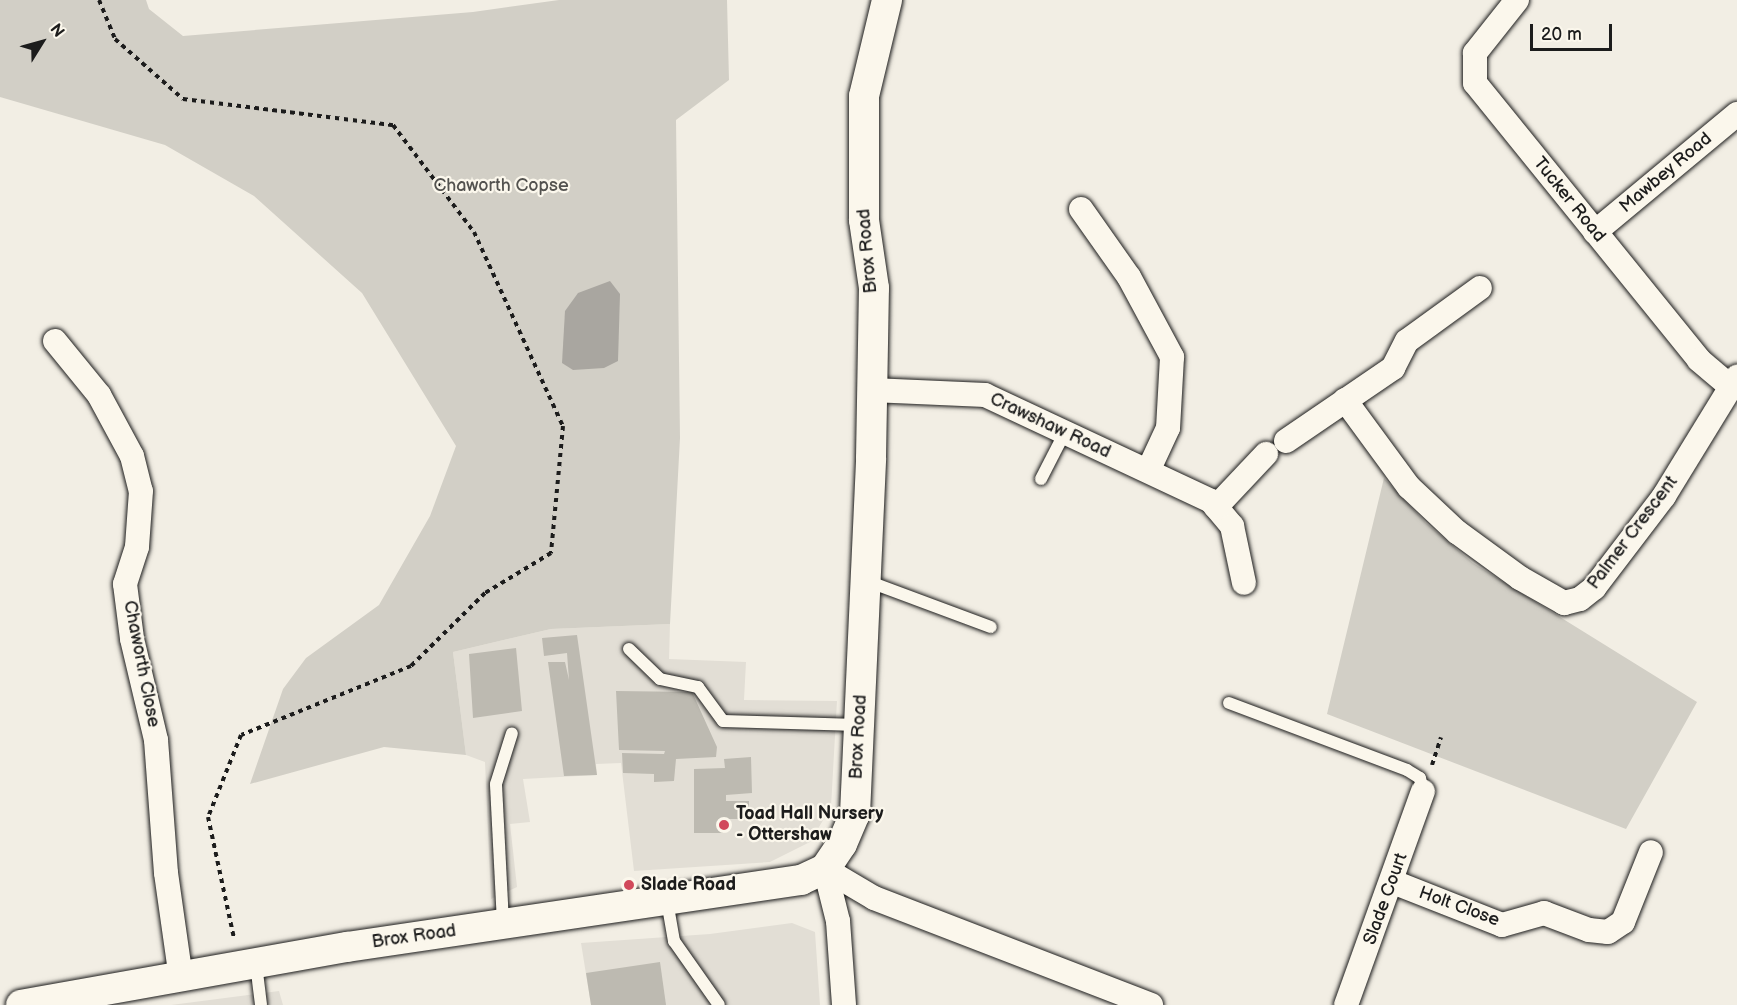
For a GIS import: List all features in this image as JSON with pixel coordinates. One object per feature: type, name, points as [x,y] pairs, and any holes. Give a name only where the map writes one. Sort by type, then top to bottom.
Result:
[{"type":"street","name":"Brox Road","points":[[21,1005],[503,923],[801,880],[825,869],[842,844],[855,814],[872,390],[873,288],[864,220],[864,96],[887,0]]},
{"type":"street","name":"Tucker Road","points":[[1517,0],[1475,53],[1475,83],[1699,360],[1734,382]]},
{"type":"street","name":"Mawbey Road","points":[[1594,232],[1737,114]]},
{"type":"street","points":[[1081,209],[1129,276],[1172,357],[1168,428],[1148,471]]},
{"type":"street","points":[[1216,507],[1276,448],[1393,368],[1407,341],[1480,288]]},
{"type":"street","name":"Chaworth Close","points":[[55,341],[99,395],[132,456],[141,491],[137,547],[125,584],[132,639],[156,740],[166,873],[181,978]]},
{"type":"street","name":"Palmer Crescent","points":[[1345,400],[1409,487],[1457,532],[1520,578],[1564,603],[1580,600],[1594,588],[1664,496],[1734,382]]},
{"type":"street","name":"Crawshaw Road","points":[[872,390],[985,395],[1148,471],[1216,507],[1232,526],[1244,583]]},
{"type":"street","name":"Slade Court","points":[[1346,1005],[1393,882],[1423,791]]},
{"type":"street","name":"Holt Close","points":[[1393,882],[1502,925],[1544,913],[1590,930],[1608,932],[1626,916],[1651,852]]},
{"type":"street","points":[[825,869],[838,921],[844,1005]]},
{"type":"street","points":[[825,869],[874,898],[1151,1005]]},
{"type":"lane","points":[[1041,479],[1065,432]]},
{"type":"lane","points":[[866,581],[991,627]]},
{"type":"lane","points":[[629,649],[660,679],[698,687],[723,721],[860,725]]},
{"type":"lane","points":[[1229,702],[1407,770],[1420,778],[1423,791]]},
{"type":"lane","points":[[503,923],[496,784],[512,733]]},
{"type":"lane","points":[[667,901],[674,941],[719,1005]]},
{"type":"lane","points":[[248,965],[261,1005]]},
{"type":"path","points":[[99,0],[115,39],[183,99],[393,125],[474,232],[563,426],[551,553],[485,593],[411,666],[241,735],[208,818],[248,965]]},
{"type":"shaded area","points":[[610,281],[620,294],[618,361],[604,368],[573,370],[562,363],[565,311],[578,293]]},
{"type":"shaded area","points":[[670,624],[669,659],[746,662],[744,700],[837,701],[831,807],[810,842],[770,862],[634,871],[621,763],[596,764],[597,775],[523,779],[530,822],[510,824],[517,887],[491,899],[485,762],[466,755],[453,652],[551,629]]},
{"type":"shaded area","points":[[792,923],[815,932],[820,1005],[591,1005],[581,943],[710,934]]},
{"type":"shaded area","points":[[279,991],[283,1005],[171,1005]]},
{"type":"green space","name":"Chaworth Copse","points":[[0,0],[146,0],[149,9],[183,36],[473,12],[559,0],[727,0],[729,80],[676,120],[680,438],[670,624],[551,629],[453,652],[466,755],[384,747],[250,784],[283,689],[306,658],[379,605],[430,516],[456,446],[362,293],[254,196],[165,145],[0,97]]},
{"type":"green space","points":[[1384,478],[1426,523],[1473,563],[1697,702],[1626,829],[1327,714]]},
{"type":"building","points":[[577,635],[597,775],[564,776],[548,662],[565,662],[569,680],[567,653],[544,656],[542,638]]},
{"type":"building","points":[[516,648],[522,711],[473,718],[469,654]]},
{"type":"building","points":[[616,691],[692,692],[717,747],[716,757],[676,759],[674,781],[654,782],[654,774],[623,773],[622,753],[664,754],[665,751],[619,750]]},
{"type":"building","points":[[751,757],[752,793],[726,795],[726,801],[749,801],[749,819],[725,819],[725,833],[694,833],[694,769],[725,768],[724,759]]},
{"type":"building","points":[[660,962],[666,1005],[591,1005],[586,973]]},
{"type":"place","name":"Toad Hall Nursery - Ottershaw","points":[[724,825]]},
{"type":"place","name":"Slade Road","points":[[629,885]]}]
